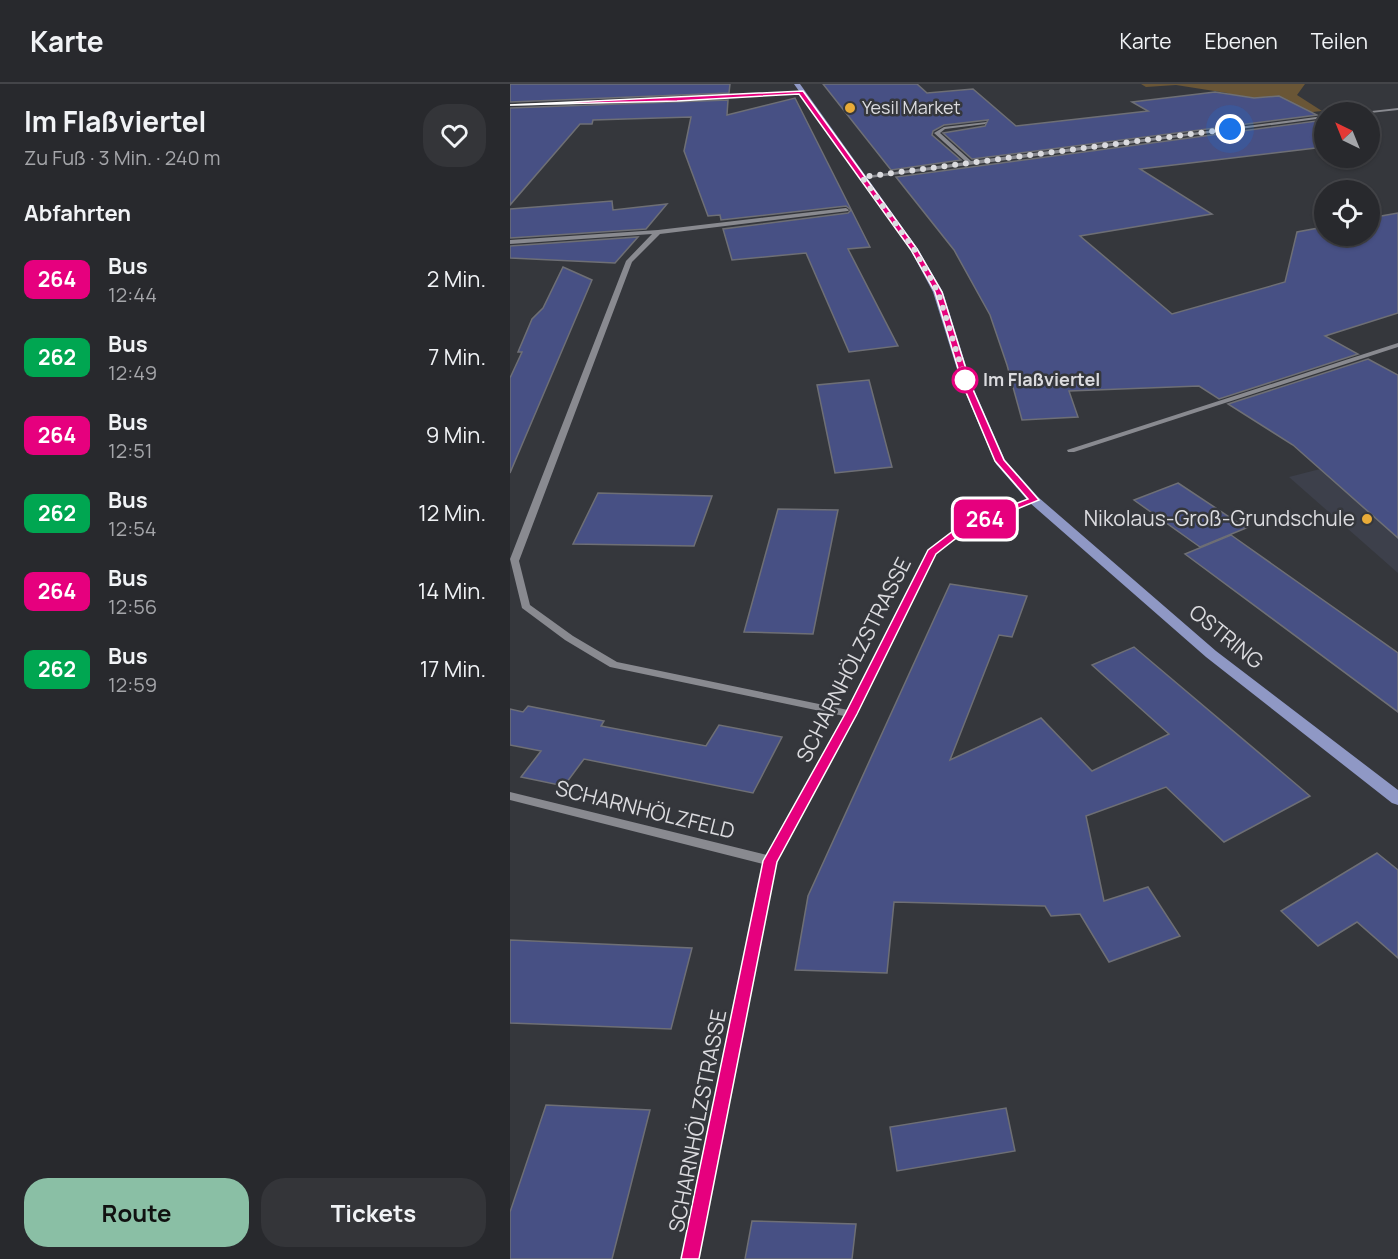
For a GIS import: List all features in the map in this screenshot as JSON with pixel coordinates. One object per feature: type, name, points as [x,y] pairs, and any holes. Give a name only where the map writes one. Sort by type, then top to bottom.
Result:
[{"type":"main road","points":[[799,88],[914,249],[938,292],[967,385],[1000,461],[1034,500]]},
{"type":"main road","name":"OSTRING","points":[[1034,500],[1210,654],[1398,799]]},
{"type":"street","points":[[510,105],[677,100],[799,88]]},
{"type":"street","points":[[1380,111],[1398,109]]},
{"type":"street","points":[[862,177],[1314,118]]},
{"type":"street","points":[[970,163],[937,133],[944,128],[985,123]]},
{"type":"street","points":[[510,242],[658,232],[846,210]]},
{"type":"street","points":[[658,232],[630,261],[514,561],[525,606],[569,638],[614,665],[851,714]]},
{"type":"street","points":[[1071,450],[1398,345]]},
{"type":"street","name":"SCHARNHÖLZSTRASSE","points":[[690,1259],[770,861],[851,714],[932,553],[964,527],[1034,500]]},
{"type":"street","name":"SCHARNHÖLZFELD","points":[[510,796],[770,861]]},
{"type":"shaded area","points":[[1141,84],[1305,84],[1297,95],[1314,106],[1314,112],[1273,116],[1227,93],[1176,85],[1146,87]]},
{"type":"shaded area","name":"Nikolaus-Groß-Grundschule","points":[[1398,449],[1398,573],[1289,477]]},
{"type":"building","points":[[510,84],[730,84],[729,93],[510,102]]},
{"type":"building","points":[[823,84],[917,84],[927,93],[973,89],[1016,126],[1148,111],[1132,102],[1215,92],[1254,98],[1279,96],[1314,114],[1314,115],[972,159],[943,133],[985,126],[988,120],[944,125],[933,131],[932,135],[961,160],[891,170]]},
{"type":"building","points":[[795,98],[870,247],[848,249],[898,346],[849,352],[806,253],[732,260],[723,229],[848,213],[851,210],[846,206],[721,220],[720,215],[708,216],[684,151],[691,117],[593,120],[592,124],[580,124],[510,205],[510,108],[728,100],[727,115]]},
{"type":"building","points":[[1314,121],[1314,148],[1140,169],[1212,214],[1080,236],[1172,314],[1285,282],[1297,232],[1314,229],[1314,246],[1380,246],[1380,216],[1398,213],[1398,313],[1325,336],[1358,354],[1219,399],[1199,386],[1069,391],[1078,417],[1022,420],[990,315],[954,250],[896,177]]},
{"type":"building","points":[[612,201],[613,210],[667,204],[646,229],[510,238],[510,209]]},
{"type":"building","points":[[638,237],[615,263],[510,258],[510,246]]},
{"type":"building","points":[[563,267],[592,280],[510,473],[510,378],[522,352],[518,352],[532,319],[543,308]]},
{"type":"building","points":[[1368,359],[1398,375],[1398,538],[1293,445],[1228,404]]},
{"type":"building","points":[[869,380],[892,467],[835,473],[817,385]]},
{"type":"building","points":[[1178,483],[1246,528],[1200,547],[1134,500]]},
{"type":"building","points":[[598,493],[712,496],[694,546],[573,544]]},
{"type":"building","points":[[778,509],[838,510],[813,634],[744,632]]},
{"type":"building","points":[[1231,535],[1398,653],[1398,712],[1185,554]]},
{"type":"building","points":[[950,584],[1027,596],[1012,637],[999,635],[950,760],[1041,718],[1092,771],[1169,734],[1092,665],[1134,647],[1310,796],[1224,842],[1166,787],[1086,816],[1104,901],[1148,887],[1180,936],[1109,962],[1080,914],[1051,916],[1045,906],[894,902],[887,973],[795,970],[808,896]]},
{"type":"building","points":[[528,706],[604,721],[601,726],[706,746],[719,725],[782,737],[753,793],[584,759],[564,786],[521,777],[541,751],[510,745],[510,709],[523,712]]},
{"type":"building","points":[[1377,853],[1398,870],[1398,958],[1357,922],[1318,946],[1281,911]]},
{"type":"building","points":[[510,940],[692,948],[671,1029],[510,1023]]},
{"type":"building","points":[[546,1105],[650,1110],[612,1259],[510,1259],[510,1212]]},
{"type":"building","points":[[1006,1108],[1015,1151],[897,1171],[890,1127]]},
{"type":"building","points":[[752,1221],[856,1224],[852,1259],[745,1259]]},
{"type":"bus line","name":"264","points":[[510,105],[677,100],[801,92],[914,249],[938,292],[967,385],[1000,461],[1034,500],[964,527],[932,553],[851,714],[770,861],[690,1259]]},
{"type":"place","name":"Yesil Market","points":[[850,108]]},
{"type":"place","name":"Im Flaßviertel","points":[[965,380]]},
{"type":"place","name":"Nikolaus-Groß-Grundschule","points":[[1367,519]]},
{"type":"route","points":[[965,380],[967,385],[938,292],[914,249],[862,177],[1230,129]]}]
